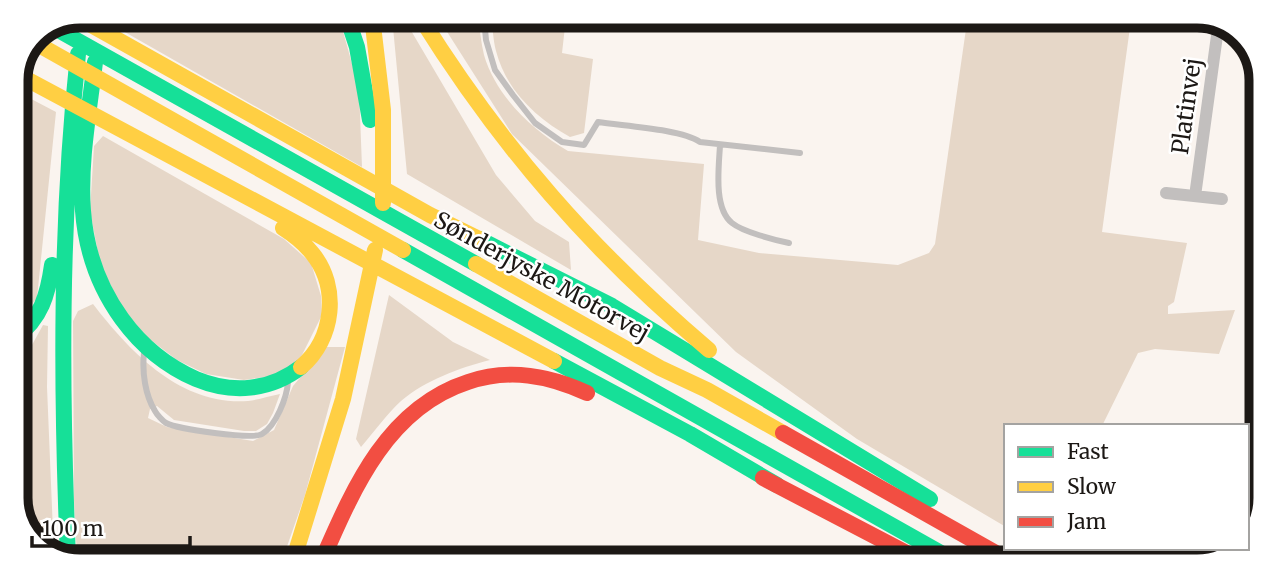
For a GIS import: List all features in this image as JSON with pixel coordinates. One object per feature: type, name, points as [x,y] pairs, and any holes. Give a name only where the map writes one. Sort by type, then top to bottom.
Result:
[{"type":"main road","points":[[68,548],[63,452],[62,317],[67,151],[81,28]]},
{"type":"main road","points":[[97,28],[430,215],[612,306],[1004,547]]},
{"type":"main road","points":[[100,28],[82,206],[89,255],[112,309],[145,346],[183,372],[204,382],[220,386],[257,388],[289,377],[316,353],[327,328],[330,292],[322,267],[301,241],[199,173]]},
{"type":"main road","points":[[350,28],[379,145]]},
{"type":"main road","points":[[296,550],[343,399],[364,306],[383,201],[379,145],[382,87],[374,28]]},
{"type":"main road","points":[[427,28],[464,86],[506,143],[576,225],[673,321],[801,420]]},
{"type":"main road","name":"Sønderjyske Motorvej","points":[[61,32],[660,369],[706,390],[990,550]]},
{"type":"main road","name":"Sønderjyske Motorvej","points":[[41,46],[935,550]]},
{"type":"main road","points":[[28,82],[690,434],[777,485]]},
{"type":"main road","points":[[28,326],[36,319],[45,302],[50,284],[67,151]]},
{"type":"main road","points":[[327,550],[369,465],[385,439],[406,416],[444,389],[468,380],[494,375],[542,376],[580,390],[777,485],[901,550]]},
{"type":"street","name":"Platinvej","points":[[1195,196],[1217,32]]},
{"type":"street","points":[[1166,193],[1222,199]]},
{"type":"lane","points":[[485,28],[495,70],[536,123],[562,142],[584,145],[598,122],[677,134],[700,142],[800,153]]},
{"type":"lane","points":[[720,145],[718,181],[721,203],[732,223],[768,238],[789,243]]},
{"type":"lane","points":[[145,346],[143,368],[146,387],[155,412],[167,423],[240,437],[260,436],[271,428],[288,387],[289,377]]},
{"type":"shaded area","points":[[118,28],[342,28],[359,89],[362,167]]},
{"type":"shaded area","points":[[393,28],[409,28],[496,175],[535,221],[569,242],[571,270],[407,174]]},
{"type":"shaded area","points":[[445,28],[480,28],[484,55],[506,98],[541,133],[568,151],[704,164],[698,240],[759,253],[898,265],[929,253],[935,244],[965,28],[1130,28],[1102,232],[1187,243],[1174,302],[1168,306],[1168,314],[1235,310],[1219,354],[1155,349],[1138,353],[1103,424],[1004,424],[1004,526],[857,439],[736,352],[512,134]]},
{"type":"shaded area","points":[[493,28],[565,28],[562,53],[593,59],[584,133],[570,137],[534,112],[507,78],[496,51]]},
{"type":"shaded area","points":[[28,97],[56,112],[37,298],[28,309]]},
{"type":"shaded area","points":[[103,136],[284,239],[311,263],[321,296],[322,315],[299,361],[273,376],[244,380],[206,374],[177,360],[148,338],[121,307],[100,263],[90,211],[94,146]]},
{"type":"shaded area","points":[[389,295],[453,342],[490,360],[443,376],[421,387],[401,401],[361,447],[356,439]]},
{"type":"shaded area","points":[[93,304],[141,357],[179,385],[201,395],[248,401],[280,394],[267,424],[256,431],[174,420],[157,406],[150,409],[148,418],[167,427],[253,441],[274,430],[293,386],[326,347],[345,347],[305,495],[286,550],[77,550],[73,321],[78,311]]},
{"type":"shaded area","points":[[43,325],[48,326],[47,387],[53,542],[37,527],[28,501],[28,352]]},
{"type":"traffic: fast","points":[[351,28],[357,47],[370,120]]},
{"type":"traffic: fast","points":[[61,32],[476,264]]},
{"type":"traffic: fast","points":[[68,548],[64,431],[65,243],[78,54]]},
{"type":"traffic: fast","points":[[95,62],[83,162],[85,226],[91,258],[103,288],[122,319],[137,338],[164,361],[185,374],[210,384],[250,388],[277,381],[301,367]]},
{"type":"traffic: fast","points":[[479,239],[612,306],[930,499]]},
{"type":"traffic: fast","points":[[403,250],[935,550]]},
{"type":"traffic: fast","points":[[28,327],[42,305],[52,265]]},
{"type":"traffic: fast","points":[[554,361],[690,434],[777,485]]},
{"type":"traffic: slow","points":[[97,28],[430,215],[479,239]]},
{"type":"traffic: slow","points":[[373,28],[383,110],[383,203]]},
{"type":"traffic: slow","points":[[427,28],[483,110],[551,195],[626,274],[709,350]]},
{"type":"traffic: slow","points":[[41,46],[403,250]]},
{"type":"traffic: slow","points":[[28,80],[554,361]]},
{"type":"traffic: slow","points":[[283,228],[299,239],[312,253],[327,281],[330,297],[326,328],[321,342],[301,367]]},
{"type":"traffic: slow","points":[[296,550],[343,399],[375,250]]},
{"type":"traffic: slow","points":[[476,264],[660,368],[707,390],[783,433]]},
{"type":"traffic: jam","points":[[327,550],[347,504],[377,453],[395,430],[416,410],[440,394],[468,382],[498,375],[543,378],[587,393]]},
{"type":"traffic: jam","points":[[783,433],[990,550]]},
{"type":"traffic: jam","points":[[763,478],[901,550]]}]
